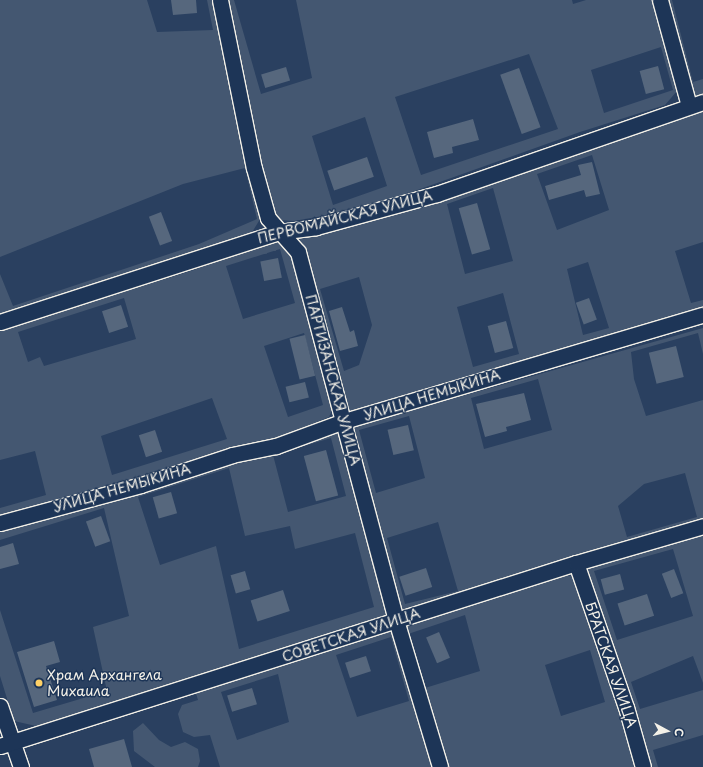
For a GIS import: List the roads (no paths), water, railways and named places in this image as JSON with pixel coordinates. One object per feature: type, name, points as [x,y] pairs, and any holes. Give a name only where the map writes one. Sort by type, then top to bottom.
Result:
[{"type":"street","name":"ПАРТИЗАНСКАЯ УЛИЦА","points":[[220,0],[254,168],[268,218],[278,232],[298,252],[396,620],[440,767]]},
{"type":"street","name":"ПЕРВОМАЙСКАЯ УЛИЦА","points":[[0,322],[278,232],[316,227],[437,194],[696,104],[660,0]]},
{"type":"street","name":"УЛИЦА НЕМЫКИНА","points":[[0,523],[141,486],[232,455],[276,446],[344,421],[703,315]]},
{"type":"street","name":"СОВЕТСКАЯ УЛИЦА","points":[[6,744],[576,563],[703,526]]},
{"type":"street","name":"БРАТСКАЯ УЛИЦА","points":[[576,563],[626,707],[643,767]]},
{"type":"street","points":[[0,706],[6,744],[21,767]]},
{"type":"place","name":"Храм Архангела Михаила","points":[[39,683]]}]
